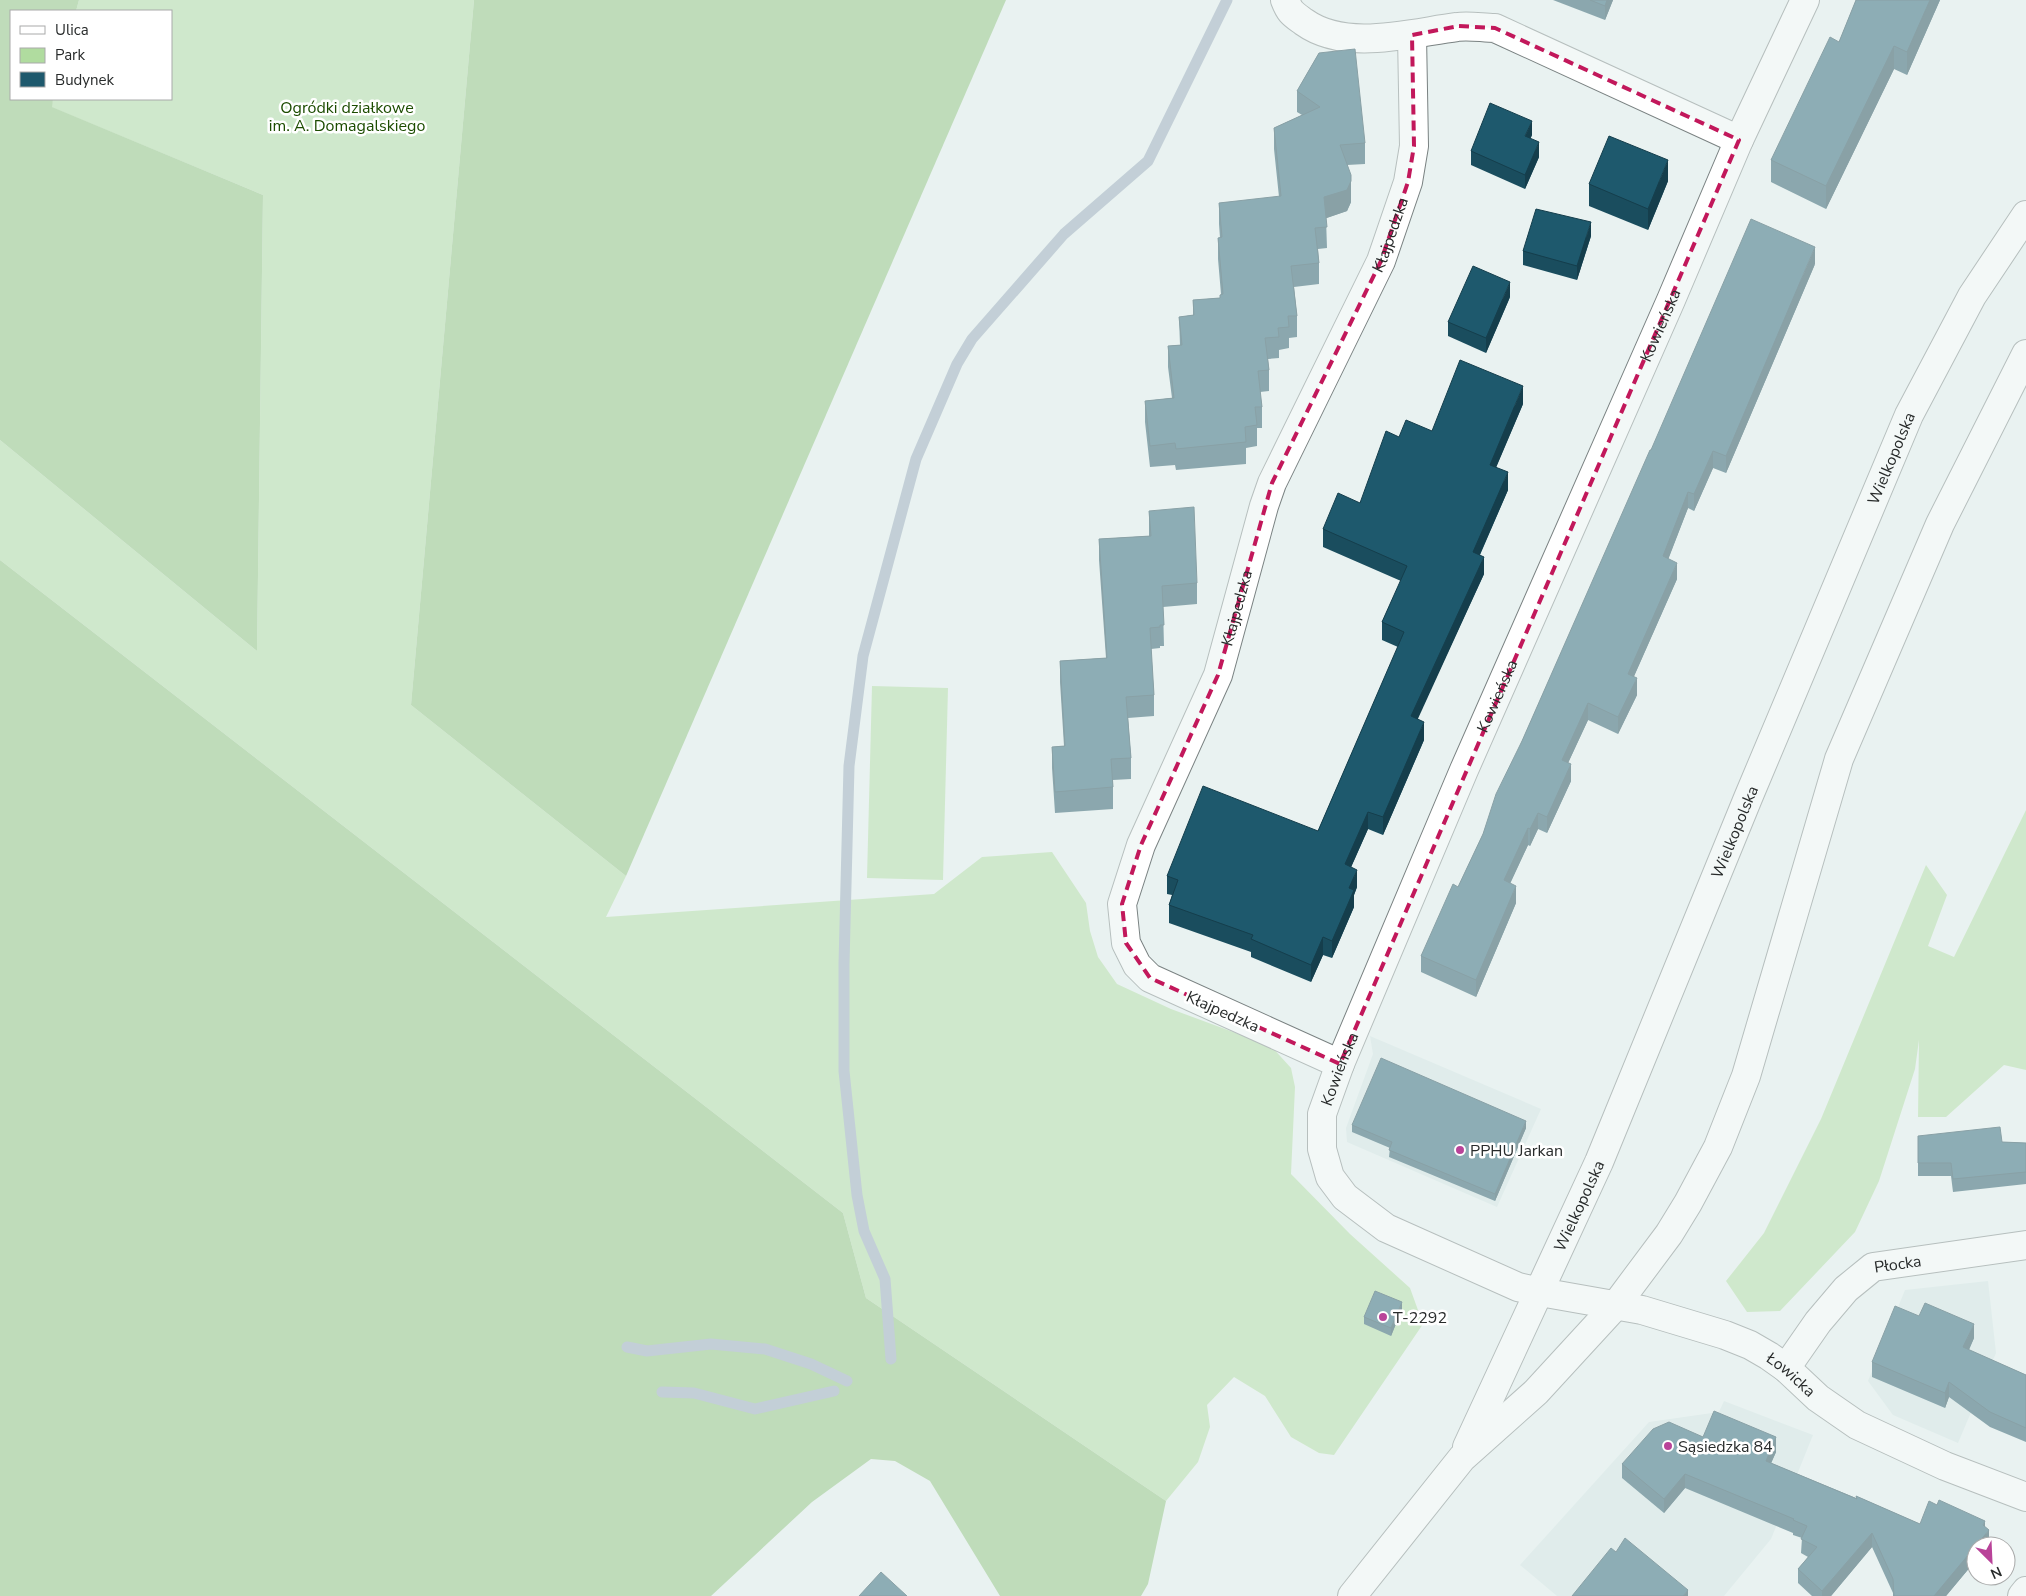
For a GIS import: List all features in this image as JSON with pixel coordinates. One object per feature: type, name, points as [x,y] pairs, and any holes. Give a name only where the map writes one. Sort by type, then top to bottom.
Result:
[{"type":"street","points":[[1285,0],[1289,12],[1314,30],[1345,38],[1412,35],[1458,26],[1495,28],[1739,140]]},
{"type":"street","name":"Kowieńska","points":[[1540,1292],[1518,1287],[1386,1228],[1345,1197],[1330,1177],[1322,1148],[1322,1114],[1340,1064],[1464,770],[1671,300],[1739,140],[1805,0]]},
{"type":"street","name":"Kłajpedzka","points":[[1340,1064],[1150,978],[1137,964],[1126,942],[1122,904],[1141,845],[1218,675],[1272,483],[1381,261],[1408,182],[1414,146],[1412,35]]},
{"type":"street","name":"Wielkopolska","points":[[1462,1458],[1599,1162],[1752,789],[1909,415],[1972,296],[2026,215]]},
{"type":"street","name":"Wielkopolska","points":[[1352,1596],[1462,1458],[1536,1392],[1616,1305],[1669,1234],[1688,1204],[1718,1147],[1746,1076],[1839,759],[1940,524],[2026,354]]},
{"type":"street","name":"Płocka","points":[[1786,1368],[1818,1322],[1846,1289],[1873,1267],[2026,1245]]},
{"type":"street","name":"Łowicka","points":[[1540,1292],[1642,1310],[1725,1335],[1763,1352],[1786,1368],[1818,1398],[1857,1425],[1945,1466],[2026,1497]]},
{"type":"street","points":[[2022,1596],[2026,1591]]},
{"type":"highlighted area","points":[[1459,26],[1495,28],[1739,140],[1340,1064],[1150,978],[1126,943],[1122,904],[1141,845],[1218,675],[1272,483],[1381,261],[1408,182],[1414,146],[1412,35]]},
{"type":"shaded area","points":[[1370,1036],[1541,1109],[1497,1207],[1347,1142],[1346,1128],[1373,1054]]},
{"type":"shaded area","points":[[1988,1281],[1996,1353],[1958,1443],[1893,1415],[1868,1381],[1905,1290]]},
{"type":"shaded area","points":[[1724,1401],[1813,1435],[1771,1539],[1724,1596],[1557,1596],[1520,1565],[1649,1422],[1719,1412]]},
{"type":"green space","points":[[0,0],[79,0],[76,10],[10,10],[10,100],[53,100],[52,107],[263,195],[257,651],[0,440]]},
{"type":"green space","name":"Ogródki działkowe im. A. Domagalskiego","points":[[79,0],[474,0],[411,705],[626,876],[606,917],[934,894],[982,857],[1052,852],[1086,903],[1090,931],[1098,957],[1117,984],[1171,1009],[1271,1046],[1291,1068],[1295,1087],[1291,1174],[1350,1234],[1410,1288],[1423,1324],[1334,1455],[1319,1453],[1291,1437],[1265,1396],[1234,1377],[1207,1405],[1210,1427],[1198,1462],[1166,1501],[866,1298],[843,1213],[0,560],[0,440],[257,651],[263,195],[51,107],[53,100],[172,100],[172,10],[76,10]]},
{"type":"green space","points":[[474,0],[1006,0],[626,876],[411,705]]},
{"type":"green space","points":[[0,560],[843,1213],[866,1298],[1166,1501],[1148,1584],[1141,1596],[1000,1596],[930,1481],[895,1461],[871,1459],[812,1502],[711,1596],[0,1596]]},
{"type":"green space","points":[[872,686],[948,688],[943,880],[867,878]]},
{"type":"green space","points":[[2026,810],[2026,1070],[2004,1065],[1946,1117],[1918,1117],[1919,1040],[1915,1069],[1879,1181],[1855,1232],[1780,1311],[1747,1312],[1726,1281],[1764,1233],[1821,1119],[1926,865],[1947,895],[1928,946],[1954,957]]},
{"type":"building","points":[[1590,0],[1607,0],[1605,6]]},
{"type":"building","points":[[1856,0],[1930,0],[1907,52],[1894,46],[1826,186],[1771,160],[1830,37],[1839,42]]},
{"type":"building","points":[[1355,49],[1365,143],[1340,145],[1351,175],[1351,181],[1347,190],[1324,197],[1327,227],[1315,228],[1319,263],[1291,266],[1297,316],[1288,316],[1289,327],[1278,328],[1279,337],[1265,338],[1269,370],[1258,371],[1262,407],[1255,407],[1257,425],[1245,427],[1246,442],[1176,449],[1175,443],[1150,446],[1145,401],[1174,398],[1168,346],[1182,345],[1179,317],[1194,315],[1193,300],[1220,298],[1220,295],[1223,294],[1218,238],[1222,237],[1219,203],[1281,196],[1274,128],[1320,107],[1297,91],[1319,53]]},
{"type":"building","points":[[1490,103],[1532,121],[1525,136],[1539,142],[1525,175],[1471,151]]},
{"type":"building","points":[[1609,136],[1668,160],[1648,209],[1589,184]]},
{"type":"building","points":[[1536,209],[1591,222],[1577,266],[1523,251]]},
{"type":"building","points":[[1751,219],[1815,247],[1726,456],[1713,451],[1694,494],[1688,492],[1663,556],[1677,563],[1628,674],[1637,678],[1618,717],[1588,703],[1562,760],[1571,764],[1547,817],[1538,813],[1530,829],[1528,828],[1504,880],[1516,886],[1476,980],[1421,956],[1453,884],[1458,887],[1483,834],[1496,794],[1522,741]]},
{"type":"building","points":[[1473,266],[1510,282],[1486,338],[1448,322]]},
{"type":"building","points":[[1460,360],[1523,386],[1490,465],[1508,472],[1473,552],[1484,557],[1411,716],[1424,722],[1383,817],[1368,812],[1345,864],[1357,870],[1349,888],[1354,890],[1332,941],[1323,937],[1311,965],[1251,939],[1253,935],[1169,905],[1178,880],[1167,876],[1203,786],[1318,831],[1404,632],[1382,622],[1407,566],[1323,529],[1338,493],[1360,503],[1386,431],[1399,437],[1406,420],[1432,431]]},
{"type":"building","points":[[1194,507],[1197,583],[1162,586],[1164,625],[1150,628],[1154,695],[1126,697],[1131,758],[1111,759],[1113,787],[1055,792],[1052,747],[1065,746],[1060,661],[1107,658],[1099,539],[1151,536],[1149,511]]},
{"type":"building","points":[[1381,1058],[1526,1121],[1495,1194],[1389,1150],[1392,1142],[1352,1125]]},
{"type":"building","points":[[2000,1127],[2002,1142],[2026,1143],[2026,1172],[1953,1179],[1951,1163],[1918,1163],[1918,1136]]},
{"type":"building","name":"T-2292","points":[[1375,1291],[1402,1302],[1391,1328],[1364,1317]]},
{"type":"building","points":[[1925,1303],[1974,1324],[1963,1347],[2026,1375],[2026,1428],[1990,1412],[1949,1382],[1945,1393],[1872,1362],[1895,1306],[1919,1316]]},
{"type":"building","points":[[1714,1411],[1776,1437],[1766,1461],[1857,1499],[1856,1496],[1920,1524],[1929,1501],[1937,1505],[1939,1500],[1985,1521],[1983,1525],[1989,1530],[1984,1536],[1966,1536],[1966,1558],[1934,1596],[1894,1596],[1893,1579],[1872,1533],[1822,1591],[1798,1569],[1817,1547],[1801,1539],[1807,1526],[1685,1474],[1664,1499],[1622,1464],[1653,1429],[1669,1422],[1703,1437]]},
{"type":"building","points":[[1625,1538],[1688,1590],[1683,1596],[1572,1596],[1611,1548],[1616,1552]]},
{"type":"building","points":[[881,1572],[907,1596],[859,1596]]},
{"type":"waterway","points":[[891,1359],[885,1279],[864,1231],[857,1195],[844,1071],[844,964],[849,766],[863,656],[916,459],[957,364],[972,339],[1064,234],[1148,161],[1227,0]]},
{"type":"waterway","points":[[627,1347],[647,1351],[711,1344],[765,1349],[811,1364],[847,1381]]},
{"type":"waterway","points":[[662,1392],[694,1393],[755,1409],[834,1391]]},
{"type":"place","name":"PPHU Jarkan","points":[[1460,1150]]},
{"type":"place","name":"T-2292","points":[[1383,1317]]},
{"type":"place","name":"Sąsiedzka 84","points":[[1668,1446]]}]
